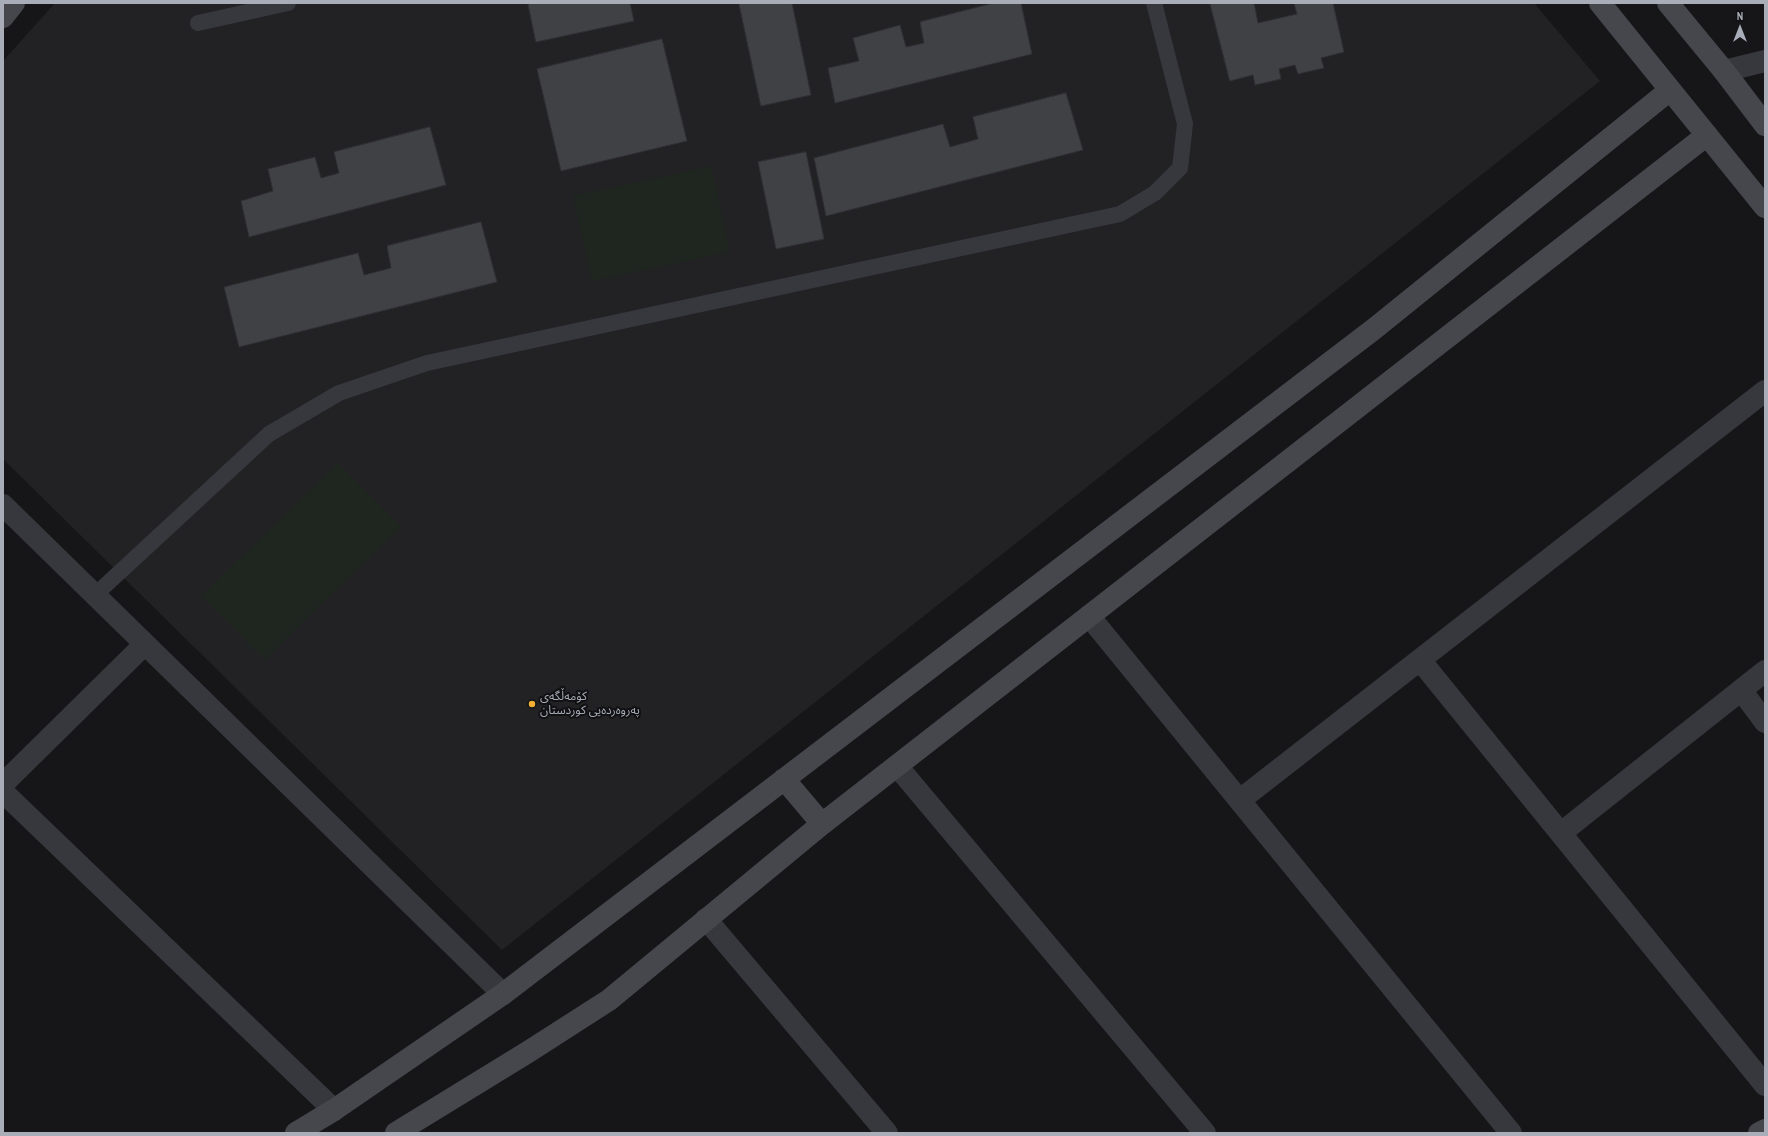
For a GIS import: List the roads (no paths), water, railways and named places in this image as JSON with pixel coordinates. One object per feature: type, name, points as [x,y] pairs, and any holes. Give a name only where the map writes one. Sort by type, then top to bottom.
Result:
[{"type":"street","points":[[3,17],[14,3]]},
{"type":"street","points":[[1600,3],[1765,207]]},
{"type":"street","points":[[1668,3],[1724,71],[1765,125]]},
{"type":"street","points":[[1724,71],[1765,61]]},
{"type":"street","points":[[296,1133],[334,1110],[503,994],[1374,329],[1670,90]]},
{"type":"street","points":[[396,1133],[522,1056],[609,1000],[822,824],[1707,135]]},
{"type":"street","points":[[1240,800],[1765,391]]},
{"type":"street","points":[[3,505],[503,994]]},
{"type":"street","points":[[1089,616],[1511,1133]]},
{"type":"street","points":[[3,784],[145,644]]},
{"type":"street","points":[[1420,660],[1765,1085]]},
{"type":"street","points":[[1561,834],[1765,671]]},
{"type":"street","points":[[1741,690],[1765,722]]},
{"type":"street","points":[[897,766],[1205,1133]]},
{"type":"street","points":[[784,779],[822,824]]},
{"type":"street","points":[[3,792],[334,1110]]},
{"type":"street","points":[[706,919],[887,1133]]},
{"type":"street","points":[[1759,1133],[1765,1130]]},
{"type":"lane","points":[[198,23],[288,3]]},
{"type":"lane","points":[[95,595],[269,434],[339,393],[427,363],[1120,214],[1155,193],[1180,168],[1185,124],[1154,3]]},
{"type":"place","name":"كۆمەڵگەی پەروەردەیی كوردستان","points":[[532,704]]}]
